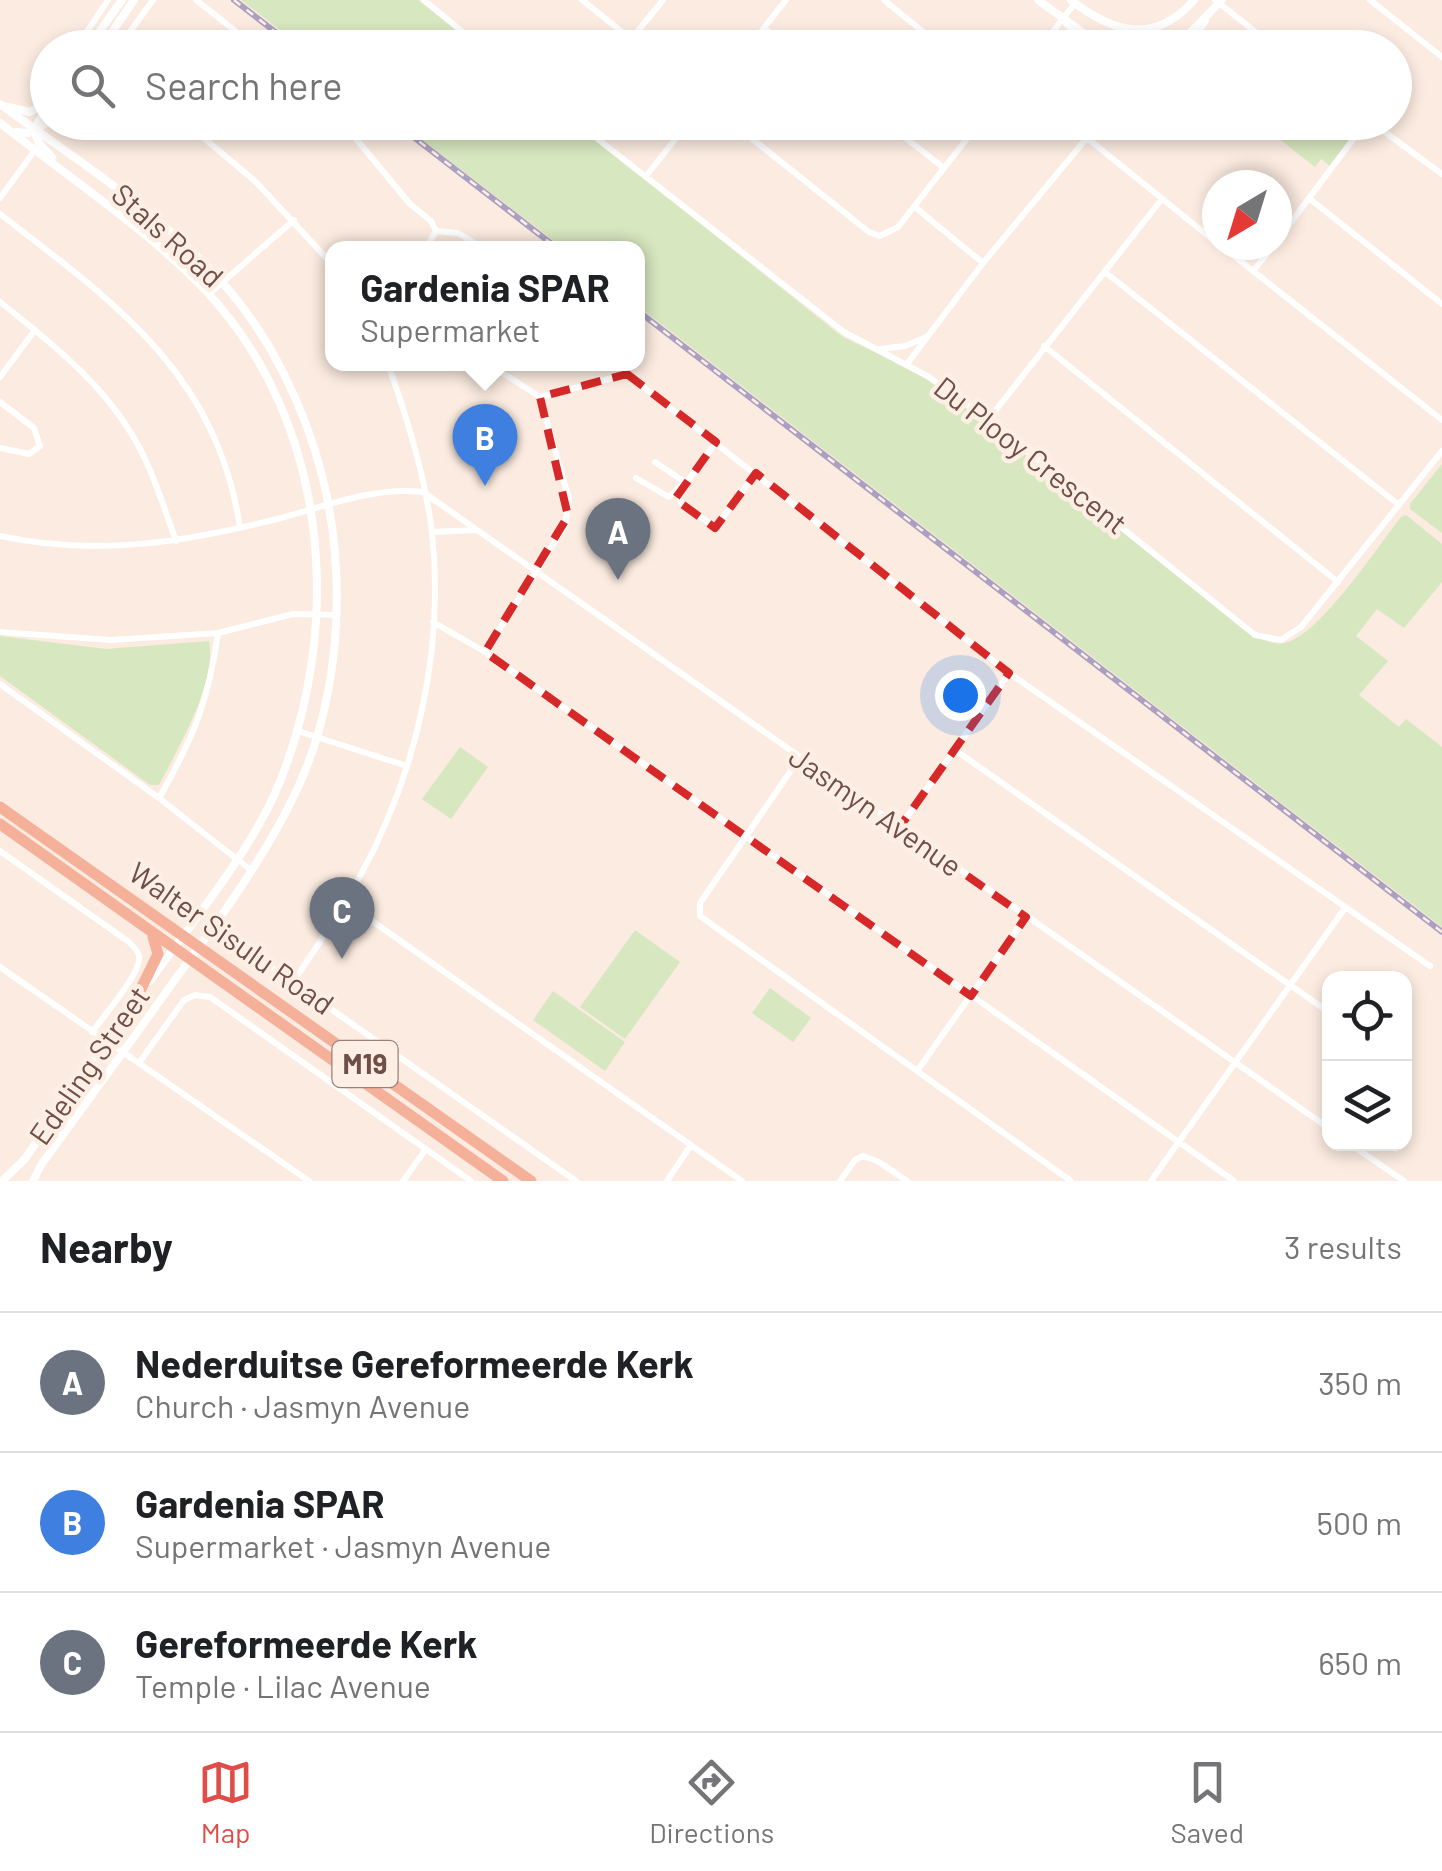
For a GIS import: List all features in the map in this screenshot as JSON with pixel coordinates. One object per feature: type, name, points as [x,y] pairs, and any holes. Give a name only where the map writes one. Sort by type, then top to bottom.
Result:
[{"type":"highway","name":"Walter Sisulu Road","points":[[0,807],[150,931],[503,1181]]},
{"type":"highway","points":[[14,834],[22,822]]},
{"type":"highway","name":"Walter Sisulu Road","points":[[0,824],[182,936],[531,1181]]},
{"type":"highway","points":[[133,1005],[158,954],[150,931]]},
{"type":"street","points":[[88,30],[108,0]]},
{"type":"street","points":[[101,30],[122,0]]},
{"type":"street","points":[[113,30],[134,0]]},
{"type":"street","points":[[131,30],[153,0]]},
{"type":"street","points":[[196,0],[234,30]]},
{"type":"street","points":[[424,0],[460,30]]},
{"type":"street","points":[[582,0],[620,30]]},
{"type":"street","points":[[638,30],[663,0]]},
{"type":"street","points":[[766,30],[764,28],[786,0]]},
{"type":"street","points":[[884,0],[921,30]]},
{"type":"street","points":[[1038,0],[1072,30]]},
{"type":"street","points":[[1054,30],[1073,1],[1107,24],[1132,30],[1162,25],[1194,0]]},
{"type":"street","points":[[1370,0],[1407,30]]},
{"type":"street","points":[[1200,30],[1219,1],[1254,30]]},
{"type":"street","points":[[1193,30],[1210,16]]},
{"type":"street","points":[[1062,20],[1080,30]]},
{"type":"street","points":[[1412,34],[1442,58]]},
{"type":"street","points":[[0,103],[30,112]]},
{"type":"street","name":"Stals Road","points":[[0,103],[30,126]]},
{"type":"street","points":[[4,126],[20,134],[30,132]]},
{"type":"street","name":"Stals Road","points":[[4,126],[171,257],[208,294],[235,328],[273,392],[312,509],[320,587],[316,650],[298,731],[278,787],[236,859],[174,948]]},
{"type":"street","points":[[37,140],[88,191]]},
{"type":"street","name":"Stals Road","points":[[49,140],[165,228],[222,282],[258,331],[295,398],[312,438],[329,504],[336,614],[329,683],[315,737],[292,801],[252,870],[190,960]]},
{"type":"street","points":[[55,140],[68,154]]},
{"type":"street","points":[[207,140],[256,182],[325,256]]},
{"type":"street","points":[[357,140],[410,204],[431,221],[436,232]]},
{"type":"street","name":"Du Plooy Crescent","points":[[599,140],[844,332],[907,364],[988,420],[1255,636],[1274,641],[1293,634],[1442,452]]},
{"type":"street","points":[[646,176],[675,140]]},
{"type":"street","points":[[754,140],[874,235],[893,232],[966,140]]},
{"type":"street","points":[[908,140],[944,168]]},
{"type":"street","points":[[907,364],[983,263],[1085,140]]},
{"type":"street","points":[[1089,140],[1202,232]]},
{"type":"street","points":[[1292,222],[1355,140]]},
{"type":"street","points":[[1394,140],[1442,174]]},
{"type":"street","points":[[0,198],[34,150]]},
{"type":"street","points":[[988,420],[1161,200]]},
{"type":"street","points":[[1310,200],[1442,304]]},
{"type":"street","points":[[915,207],[983,263]]},
{"type":"street","points":[[0,214],[115,304],[173,367],[196,402],[221,454],[240,528]]},
{"type":"street","points":[[208,294],[294,220]]},
{"type":"street","points":[[430,241],[436,232]]},
{"type":"street","points":[[436,232],[458,233],[471,241]]},
{"type":"street","points":[[1239,260],[1442,420]]},
{"type":"street","points":[[1253,271],[1262,260]]},
{"type":"street","points":[[1104,272],[1399,505]]},
{"type":"street","points":[[0,302],[77,365],[126,425],[146,461],[176,542]]},
{"type":"street","points":[[0,377],[35,330]]},
{"type":"street","points":[[879,348],[905,346],[930,335]]},
{"type":"street","points":[[1044,346],[1338,582]]},
{"type":"street","points":[[294,981],[376,846],[407,766],[423,700],[434,622],[432,532],[413,438],[390,371]]},
{"type":"street","points":[[485,652],[565,526],[569,507],[540,397],[499,371]]},
{"type":"street","points":[[626,371],[1009,673],[1430,966]]},
{"type":"street","points":[[540,397],[627,374]]},
{"type":"street","points":[[0,402],[34,428],[40,446],[29,454],[0,448]]},
{"type":"street","points":[[715,442],[679,493],[681,503],[715,526],[756,473]]},
{"type":"street","points":[[636,478],[669,498],[715,442]]},
{"type":"street","points":[[654,462],[684,481]]},
{"type":"street","points":[[0,536],[97,548],[176,542],[329,504],[406,490],[423,492]]},
{"type":"street","name":"Jasmyn Avenue","points":[[423,492],[1322,1123]]},
{"type":"street","points":[[432,532],[478,530]]},
{"type":"street","points":[[0,632],[112,640],[218,633],[293,614],[336,614]]},
{"type":"street","points":[[434,622],[485,652],[1234,1181]]},
{"type":"street","points":[[160,798],[198,726],[212,678],[218,633]]},
{"type":"street","points":[[899,828],[1009,673]]},
{"type":"street","points":[[0,684],[160,798],[252,870]]},
{"type":"street","points":[[298,731],[407,766]]},
{"type":"street","points":[[955,750],[1322,1007]]},
{"type":"street","points":[[799,759],[700,903],[700,916],[1070,1181]]},
{"type":"street","points":[[0,851],[106,924],[137,951],[135,971],[92,1032]]},
{"type":"street","points":[[345,902],[742,1181]]},
{"type":"street","points":[[1152,1181],[1345,908]]},
{"type":"street","points":[[917,1071],[1026,918]]},
{"type":"street","points":[[214,927],[576,1181]]},
{"type":"street","name":"Edeling Street","points":[[2,1181],[24,1160],[174,948]]},
{"type":"street","name":"Edeling Street","points":[[33,1181],[40,1165],[190,960]]},
{"type":"street","points":[[0,967],[309,1181]]},
{"type":"street","points":[[138,1063],[184,1000],[195,995],[210,997],[470,1181]]},
{"type":"street","points":[[666,1181],[691,1145]]},
{"type":"street","points":[[402,1181],[426,1149]]},
{"type":"street","points":[[1360,1151],[1404,1181]]},
{"type":"street","points":[[840,1181],[855,1160],[863,1156],[906,1181]]},
{"type":"highlighted area","points":[[627,374],[716,442],[675,499],[715,528],[756,473],[1009,673],[899,828],[1026,917],[971,996],[485,652],[568,516],[540,397]]},
{"type":"green space","points":[[241,0],[418,0],[456,30],[280,30]]},
{"type":"green space","points":[[422,140],[594,140],[843,337],[925,376],[1266,641],[1285,643],[1314,624],[1406,515],[1442,544],[1442,582],[1404,628],[1377,609],[1356,636],[1388,661],[1359,695],[1399,727],[1406,719],[1442,747],[1442,927],[645,311],[645,241],[554,241]]},
{"type":"green space","points":[[1281,140],[1349,140],[1331,167],[1321,159],[1315,167]]},
{"type":"green space","points":[[1442,464],[1442,533],[1410,509],[1410,504]]},
{"type":"green space","points":[[0,636],[106,649],[209,641],[210,658],[202,695],[159,785],[150,785],[0,676]]},
{"type":"green space","points":[[460,747],[488,767],[451,819],[422,799]]},
{"type":"green space","points":[[635,930],[680,962],[625,1039],[580,1007]]},
{"type":"green space","points":[[770,988],[811,1018],[793,1042],[752,1013]]},
{"type":"green space","points":[[553,991],[625,1042],[605,1071],[533,1020]]},
{"type":"railway","points":[[234,0],[273,30]]},
{"type":"railway","points":[[417,140],[548,241]]},
{"type":"railway","points":[[645,316],[1442,932]]},
{"type":"place","name":"Gardenia SPAR","points":[[485,486]]},
{"type":"place","name":"Nederduitse Gereformeerde Kerk","points":[[618,580]]},
{"type":"place","name":"Gereformeerde Kerk","points":[[342,959]]}]
